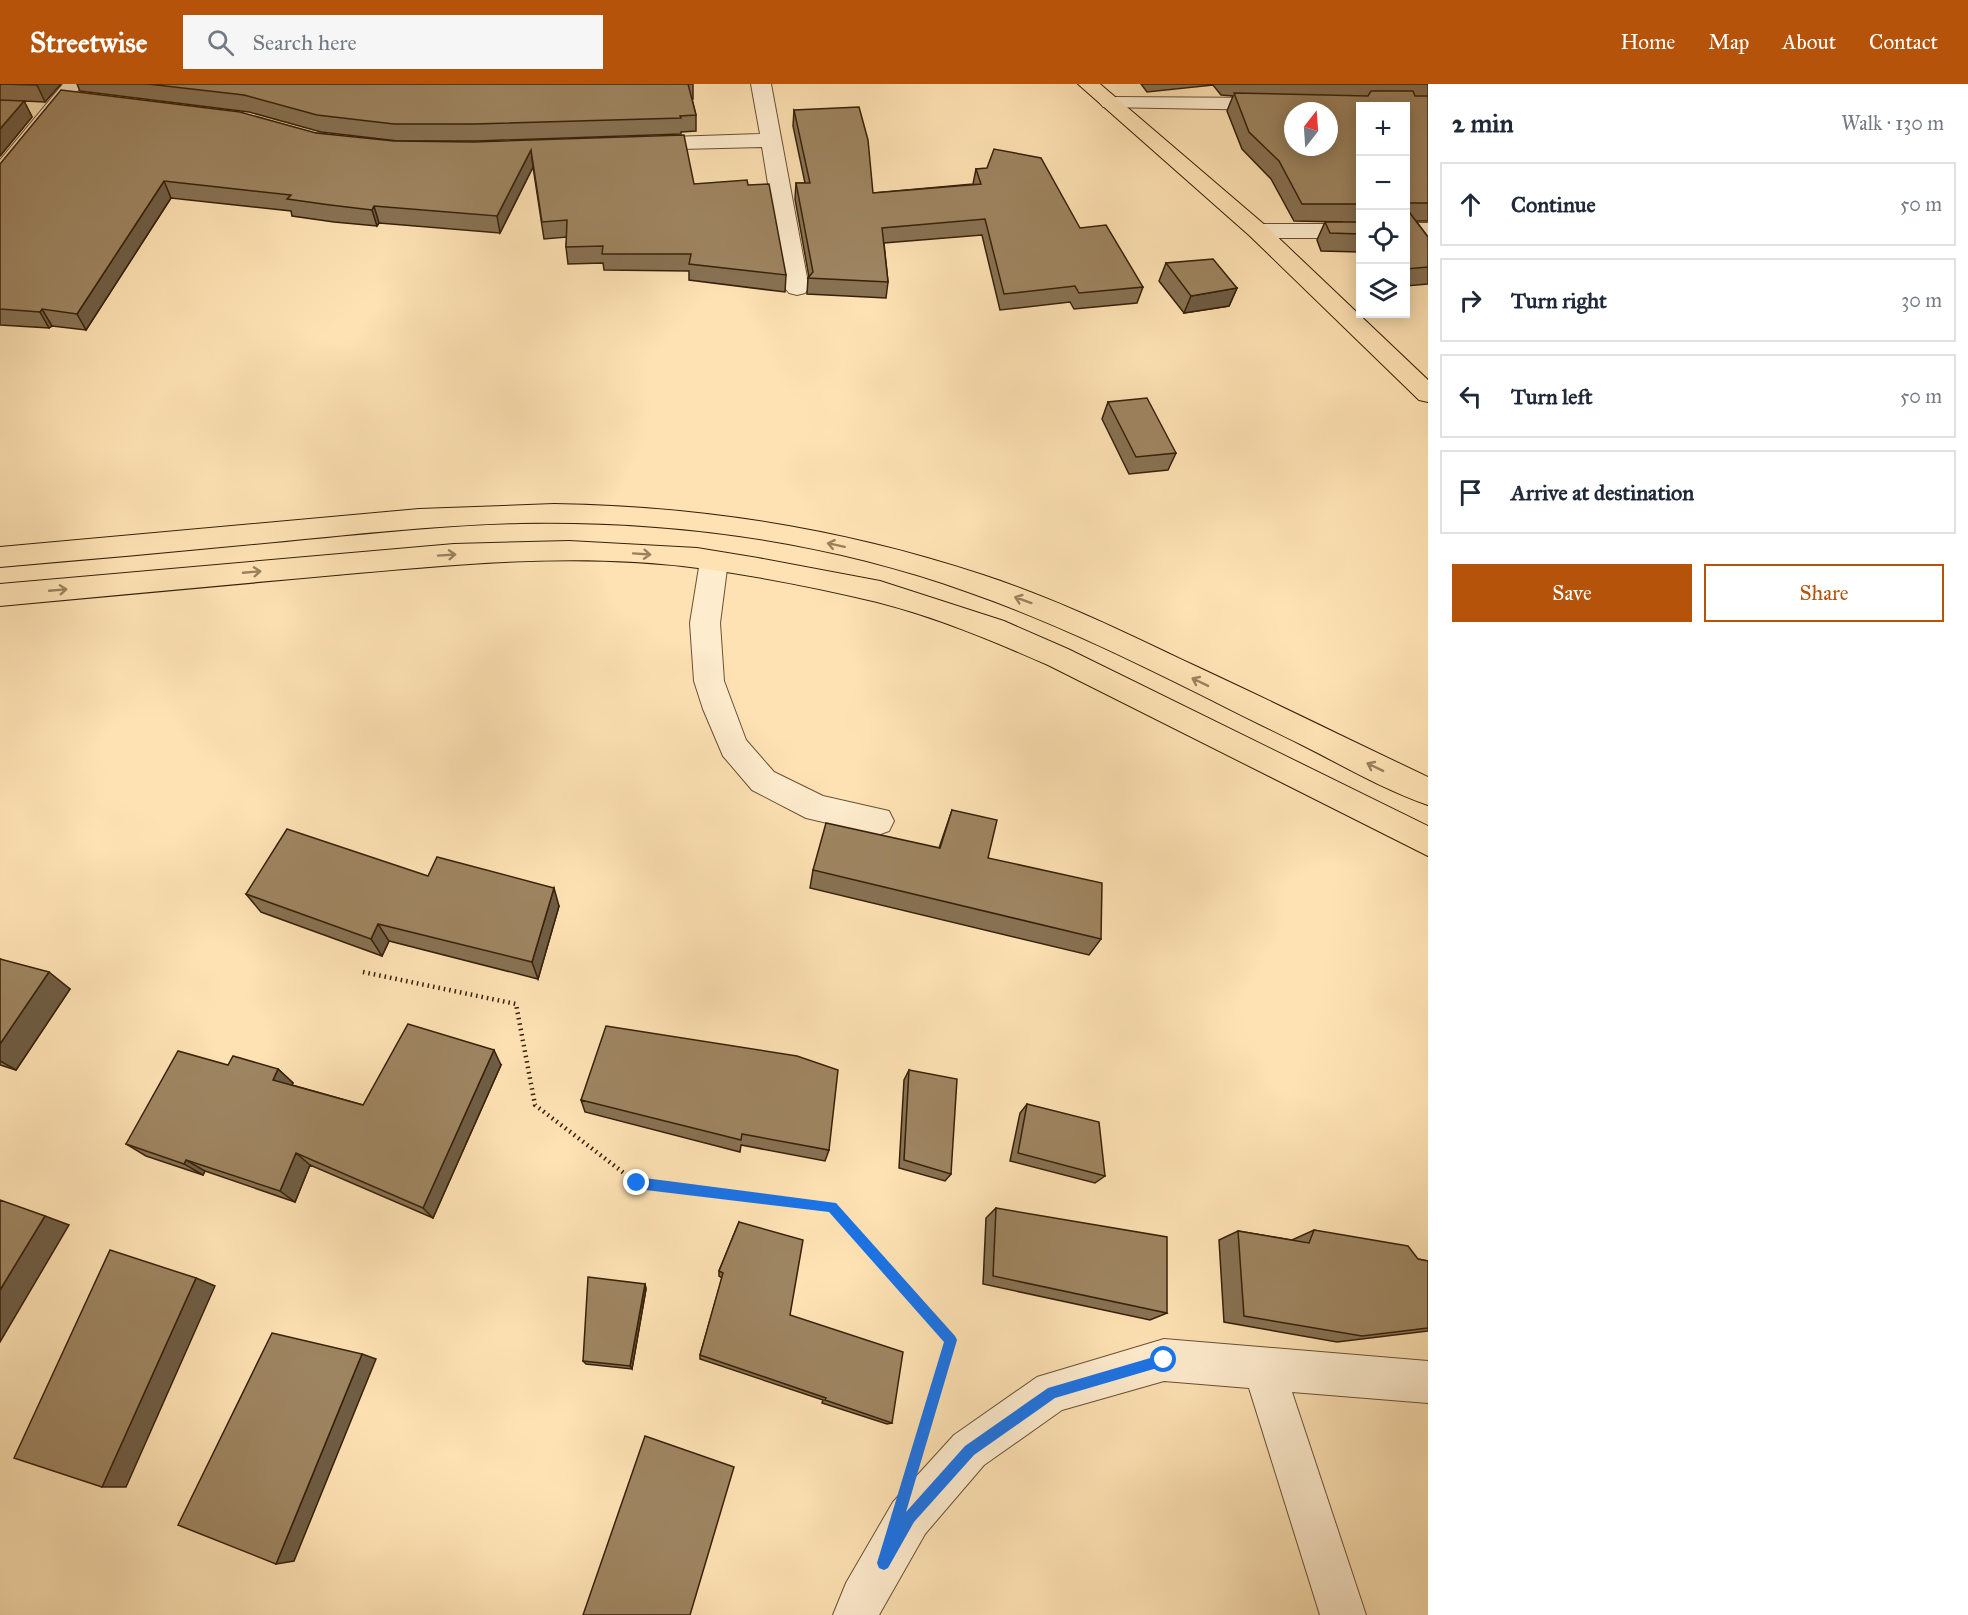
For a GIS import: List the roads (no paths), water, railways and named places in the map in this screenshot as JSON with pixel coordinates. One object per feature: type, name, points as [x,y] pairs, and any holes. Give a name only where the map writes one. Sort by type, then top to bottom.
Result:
[{"type":"main road","points":[[1088,84],[1258,231],[1428,394]]},
{"type":"main road","points":[[0,557],[383,523],[521,515],[641,517],[704,522],[768,532],[836,544],[898,560],[973,582],[1042,607],[1428,792]]},
{"type":"main road","points":[[0,595],[454,554],[569,551],[714,561],[821,579],[880,592],[994,629],[1058,657],[1428,842]]},
{"type":"street","points":[[760,84],[797,288]]},
{"type":"street","points":[[0,174],[61,100]]},
{"type":"street","points":[[1110,103],[1284,104]]},
{"type":"street","points":[[620,145],[771,140]]},
{"type":"street","points":[[1410,231],[1428,230]]},
{"type":"street","points":[[1258,231],[1356,231]]},
{"type":"street","points":[[714,561],[705,622],[709,681],[734,747],[763,781],[817,808],[878,821]]},
{"type":"street","points":[[856,1615],[862,1599],[909,1518],[969,1450],[1052,1392],[1164,1360],[1428,1382]]},
{"type":"street","points":[[1264,1368],[1343,1615]]}]
